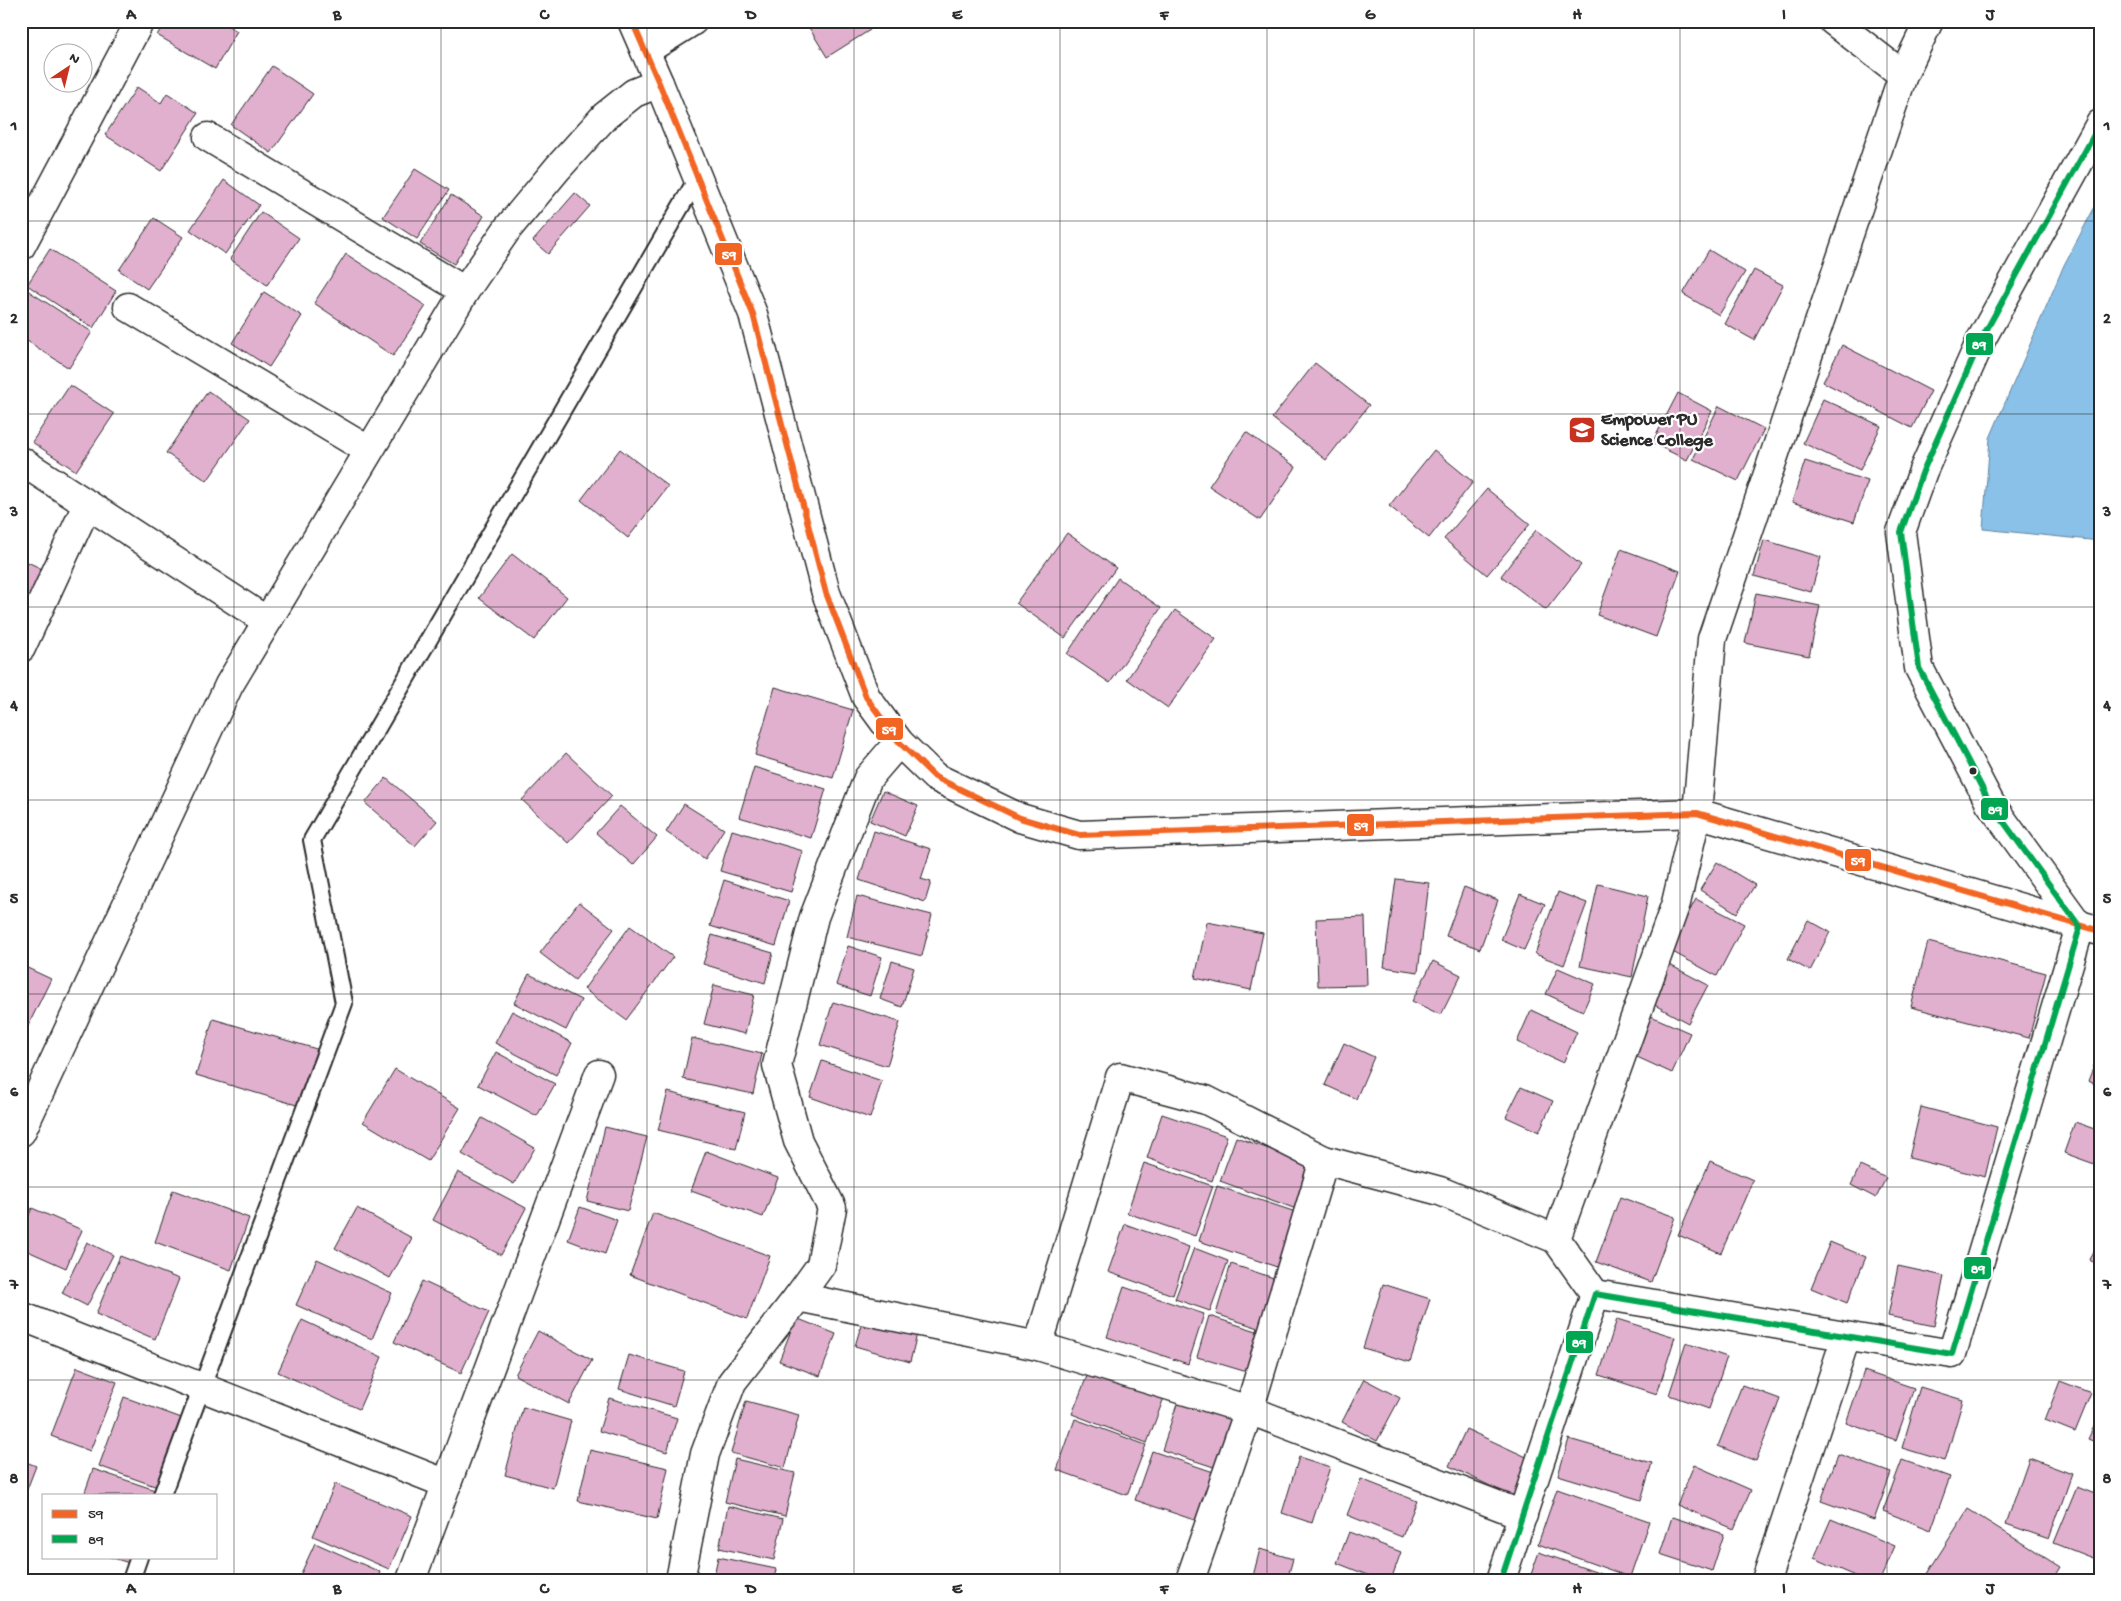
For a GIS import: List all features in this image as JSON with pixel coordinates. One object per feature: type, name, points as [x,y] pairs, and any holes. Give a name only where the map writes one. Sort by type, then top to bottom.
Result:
[{"type":"street","points":[[21,246],[140,21]]},
{"type":"street","points":[[632,21],[660,83],[753,314],[826,593],[866,697],[899,742],[936,777],[1020,818],[1079,835],[1697,813],[2090,929]]},
{"type":"street","points":[[644,51],[693,21]]},
{"type":"street","points":[[1833,21],[1903,75]]},
{"type":"street","points":[[1556,1239],[1676,903],[1697,813],[1712,639],[1903,75],[1930,21]]},
{"type":"street","points":[[21,1132],[229,685],[368,450],[465,291],[508,228],[557,169],[605,116],[634,93],[660,83]]},
{"type":"street","points":[[2090,929],[1990,802],[1919,668],[1901,532],[1923,471],[1982,338],[2100,124]]},
{"type":"street","points":[[208,137],[465,291]]},
{"type":"street","points":[[128,307],[368,450]]},
{"type":"street","points":[[21,462],[267,621]]},
{"type":"street","points":[[21,648],[87,505]]},
{"type":"street","points":[[680,1580],[705,1454],[732,1382],[798,1298],[821,1264],[832,1208],[798,1141],[777,1064],[818,908],[868,778],[899,742]]},
{"type":"street","points":[[1038,1346],[1120,1077],[1206,1100],[1324,1160],[1440,1191],[1556,1239],[1595,1294],[1952,1354],[2090,929]]},
{"type":"street","points":[[411,1580],[599,1074]]},
{"type":"street","points":[[1190,1580],[1249,1410],[1324,1160]]},
{"type":"street","points":[[1501,1580],[1595,1294]]},
{"type":"street","points":[[798,1298],[1038,1346],[1249,1410],[1523,1515]]},
{"type":"street","points":[[21,1316],[446,1484]]},
{"type":"street","points":[[1766,1580],[1846,1336]]},
{"type":"lane","points":[[162,1494],[344,1003],[312,840],[698,177]]},
{"type":"lane","points":[[131,1580],[139,1558]]},
{"type":"water","points":[[2100,197],[2100,541],[1983,529],[1990,438],[2064,265]]},
{"type":"building","points":[[166,21],[220,21],[237,31],[215,69],[157,35]]},
{"type":"building","points":[[805,21],[864,21],[870,30],[827,57]]},
{"type":"building","points":[[272,66],[313,94],[271,153],[231,125]]},
{"type":"building","points":[[137,87],[161,103],[167,93],[198,113],[161,171],[105,135]]},
{"type":"building","points":[[415,169],[449,190],[417,239],[383,217]]},
{"type":"building","points":[[21,172],[27,176],[21,185]]},
{"type":"building","points":[[224,180],[259,205],[225,254],[190,230]]},
{"type":"building","points":[[575,193],[590,206],[548,254],[533,241]]},
{"type":"building","points":[[451,195],[484,216],[454,264],[420,244]]},
{"type":"building","points":[[261,212],[299,238],[267,285],[230,259]]},
{"type":"building","points":[[154,218],[183,237],[147,289],[119,270]]},
{"type":"building","points":[[50,249],[116,291],[93,328],[27,285]]},
{"type":"building","points":[[1709,250],[1745,272],[1719,315],[1683,294]]},
{"type":"building","points":[[346,254],[426,306],[393,356],[314,303]]},
{"type":"building","points":[[1754,270],[1783,285],[1754,340],[1725,324]]},
{"type":"building","points":[[27,290],[92,332],[69,368],[21,337],[21,299]]},
{"type":"building","points":[[264,292],[302,316],[269,367],[232,343]]},
{"type":"building","points":[[1842,345],[1931,391],[1912,428],[1823,382]]},
{"type":"building","points":[[1315,363],[1369,405],[1326,460],[1272,418]]},
{"type":"building","points":[[70,385],[114,414],[76,471],[32,442]]},
{"type":"building","points":[[208,391],[250,419],[207,481],[166,453]]},
{"type":"building","points":[[1678,393],[1712,411],[1687,460],[1652,443]]},
{"type":"building","points":[[1823,399],[1881,426],[1860,470],[1803,443]]},
{"type":"building","points":[[1719,406],[1764,429],[1738,481],[1693,459]]},
{"type":"building","points":[[1246,432],[1296,467],[1260,520],[1209,486]]},
{"type":"building","points":[[620,449],[668,486],[628,538],[581,500]]},
{"type":"building","points":[[1434,450],[1473,482],[1429,538],[1389,506]]},
{"type":"building","points":[[1805,461],[1868,481],[1854,522],[1792,502]]},
{"type":"building","points":[[1487,489],[1530,524],[1487,575],[1444,539]]},
{"type":"building","points":[[1536,530],[1581,565],[1546,610],[1501,576]]},
{"type":"building","points":[[1067,533],[1116,568],[1065,638],[1016,603]]},
{"type":"building","points":[[1764,540],[1821,557],[1811,592],[1754,576]]},
{"type":"building","points":[[1621,549],[1680,571],[1656,637],[1597,615]]},
{"type":"building","points":[[512,554],[567,597],[534,640],[479,598]]},
{"type":"building","points":[[21,559],[51,573],[29,617],[21,613]]},
{"type":"building","points":[[1118,578],[1161,608],[1110,683],[1067,654]]},
{"type":"building","points":[[1756,593],[1820,606],[1809,656],[1745,643]]},
{"type":"building","points":[[1175,610],[1216,639],[1168,708],[1127,679]]},
{"type":"building","points":[[775,687],[853,710],[833,778],[755,755]]},
{"type":"building","points":[[566,753],[612,796],[568,843],[522,800]]},
{"type":"building","points":[[754,767],[826,789],[811,838],[739,817]]},
{"type":"building","points":[[386,778],[437,821],[415,846],[365,803]]},
{"type":"building","points":[[883,791],[918,806],[905,836],[870,821]]},
{"type":"building","points":[[684,804],[724,829],[705,859],[666,832]]},
{"type":"building","points":[[620,806],[657,837],[633,865],[596,833]]},
{"type":"building","points":[[732,830],[803,851],[791,892],[720,871]]},
{"type":"building","points":[[874,831],[931,849],[921,879],[931,882],[925,902],[859,880]]},
{"type":"building","points":[[1717,862],[1755,885],[1737,913],[1700,890]]},
{"type":"building","points":[[1396,879],[1429,883],[1418,972],[1384,967]]},
{"type":"building","points":[[724,880],[789,901],[776,946],[710,926]]},
{"type":"building","points":[[1598,884],[1648,896],[1632,977],[1580,966]]},
{"type":"building","points":[[1464,887],[1498,900],[1480,949],[1446,936]]},
{"type":"building","points":[[1558,892],[1587,903],[1564,965],[1535,954]]},
{"type":"building","points":[[1520,894],[1545,904],[1524,950],[1501,940]]},
{"type":"building","points":[[857,896],[932,915],[922,956],[847,937]]},
{"type":"building","points":[[1696,899],[1744,924],[1717,976],[1669,950]]},
{"type":"building","points":[[579,902],[614,929],[575,980],[540,953]]},
{"type":"building","points":[[1365,917],[1367,985],[1318,986],[1316,919]]},
{"type":"building","points":[[1808,920],[1830,932],[1810,971],[1788,959]]},
{"type":"building","points":[[1207,922],[1263,933],[1251,990],[1195,978]]},
{"type":"building","points":[[630,926],[673,957],[626,1020],[584,989]]},
{"type":"building","points":[[712,935],[773,953],[765,983],[703,964]]},
{"type":"building","points":[[1928,942],[2046,973],[2029,1038],[1911,1007]]},
{"type":"building","points":[[848,946],[882,957],[870,996],[836,985]]},
{"type":"building","points":[[892,961],[914,968],[902,1007],[880,999]]},
{"type":"building","points":[[1433,961],[1461,975],[1441,1015],[1412,1001]]},
{"type":"building","points":[[1668,964],[1708,985],[1688,1023],[1649,1002]]},
{"type":"building","points":[[21,965],[51,979],[23,1036],[21,1035]]},
{"type":"building","points":[[1558,968],[1595,984],[1583,1011],[1546,994]]},
{"type":"building","points":[[529,974],[581,1000],[566,1030],[514,1003]]},
{"type":"building","points":[[714,985],[754,995],[745,1034],[704,1024]]},
{"type":"building","points":[[833,1002],[900,1022],[887,1066],[820,1045]]},
{"type":"building","points":[[1531,1010],[1577,1032],[1563,1063],[1517,1042]]},
{"type":"building","points":[[512,1011],[572,1043],[556,1075],[495,1043]]},
{"type":"building","points":[[1644,1013],[1690,1033],[1672,1073],[1626,1052]]},
{"type":"building","points":[[213,1019],[320,1050],[303,1107],[196,1075]]},
{"type":"building","points":[[692,1038],[762,1054],[753,1094],[683,1079]]},
{"type":"building","points":[[1344,1043],[1374,1057],[1356,1099],[1325,1085]]},
{"type":"building","points":[[2100,1050],[2100,1086],[2088,1081]]},
{"type":"building","points":[[496,1052],[555,1084],[537,1116],[478,1085]]},
{"type":"building","points":[[822,1061],[882,1081],[870,1118],[810,1097]]},
{"type":"building","points":[[395,1069],[460,1108],[428,1161],[363,1122]]},
{"type":"building","points":[[1521,1087],[1553,1101],[1539,1132],[1506,1117]]},
{"type":"building","points":[[668,1092],[745,1112],[736,1149],[658,1130]]},
{"type":"building","points":[[1921,1107],[1997,1127],[1985,1177],[1909,1158]]},
{"type":"building","points":[[1162,1114],[1227,1136],[1212,1181],[1147,1158]]},
{"type":"building","points":[[482,1118],[535,1148],[514,1184],[462,1154]]},
{"type":"building","points":[[2075,1122],[2100,1131],[2100,1166],[2064,1153]]},
{"type":"building","points":[[605,1127],[647,1137],[628,1211],[587,1201]]},
{"type":"building","points":[[1236,1137],[1335,1173],[1318,1217],[1220,1181]]},
{"type":"building","points":[[706,1151],[778,1178],[763,1217],[691,1191]]},
{"type":"building","points":[[1710,1161],[1753,1180],[1721,1253],[1678,1235]]},
{"type":"building","points":[[1144,1163],[1213,1186],[1195,1236],[1127,1213]]},
{"type":"building","points":[[1860,1166],[1886,1178],[1876,1198],[1851,1185]]},
{"type":"building","points":[[458,1172],[526,1208],[501,1255],[433,1220]]},
{"type":"building","points":[[1217,1186],[1320,1220],[1301,1275],[1199,1241]]},
{"type":"building","points":[[173,1190],[249,1218],[231,1270],[155,1242]]},
{"type":"building","points":[[1620,1197],[1675,1217],[1651,1282],[1596,1262]]},
{"type":"building","points":[[580,1207],[617,1220],[605,1254],[568,1240]]},
{"type":"building","points":[[32,1208],[82,1230],[66,1268],[21,1248],[21,1234]]},
{"type":"building","points":[[357,1208],[412,1238],[390,1278],[335,1248]]},
{"type":"building","points":[[653,1213],[770,1256],[747,1319],[630,1275]]},
{"type":"building","points":[[1125,1224],[1189,1247],[1173,1295],[1108,1272]]},
{"type":"building","points":[[2100,1235],[2100,1265],[2089,1260]]},
{"type":"building","points":[[87,1242],[113,1255],[87,1306],[62,1293]]},
{"type":"building","points":[[1830,1242],[1866,1257],[1847,1303],[1811,1288]]},
{"type":"building","points":[[1194,1248],[1228,1261],[1210,1311],[1175,1299]]},
{"type":"building","points":[[120,1256],[179,1279],[155,1339],[96,1314]]},
{"type":"building","points":[[317,1259],[392,1293],[372,1339],[296,1305]]},
{"type":"building","points":[[1231,1264],[1292,1284],[1277,1334],[1216,1314]]},
{"type":"building","points":[[1898,1266],[1944,1276],[1934,1326],[1888,1316]]},
{"type":"building","points":[[422,1281],[489,1312],[461,1373],[394,1342]]},
{"type":"building","points":[[1383,1284],[1430,1299],[1410,1362],[1363,1348]]},
{"type":"building","points":[[1124,1287],[1204,1314],[1188,1364],[1107,1337]]},
{"type":"building","points":[[1209,1316],[1279,1338],[1267,1378],[1197,1357]]},
{"type":"building","points":[[796,1318],[836,1334],[820,1376],[779,1361]]},
{"type":"building","points":[[863,1319],[917,1334],[910,1362],[855,1346]]},
{"type":"building","points":[[1617,1319],[1675,1337],[1657,1394],[1599,1375]]},
{"type":"building","points":[[302,1320],[382,1357],[359,1409],[278,1372]]},
{"type":"building","points":[[538,1331],[592,1360],[569,1404],[515,1375]]},
{"type":"building","points":[[1686,1343],[1727,1357],[1709,1409],[1669,1395]]},
{"type":"building","points":[[629,1355],[684,1371],[674,1406],[619,1389]]},
{"type":"building","points":[[1091,1366],[1165,1395],[1147,1443],[1072,1414]]},
{"type":"building","points":[[77,1367],[117,1382],[90,1451],[51,1436]]},
{"type":"building","points":[[1864,1371],[1914,1388],[1896,1440],[1846,1423]]},
{"type":"building","points":[[1364,1379],[1400,1398],[1377,1441],[1342,1422]]},
{"type":"building","points":[[2060,1381],[2091,1393],[2075,1432],[2045,1420]]},
{"type":"building","points":[[1742,1385],[1780,1399],[1756,1461],[1718,1446]]},
{"type":"building","points":[[1920,1387],[1963,1400],[1945,1461],[1902,1448]]},
{"type":"building","points":[[124,1397],[187,1420],[163,1489],[99,1466]]},
{"type":"building","points":[[609,1398],[677,1418],[667,1452],[599,1431]]},
{"type":"building","points":[[746,1401],[799,1415],[785,1468],[731,1453]]},
{"type":"building","points":[[1178,1401],[1254,1426],[1238,1475],[1162,1450]]},
{"type":"building","points":[[523,1407],[571,1421],[553,1488],[505,1475]]},
{"type":"building","points":[[2100,1414],[2100,1444],[2088,1439]]},
{"type":"building","points":[[1075,1419],[1146,1445],[1127,1495],[1057,1470]]},
{"type":"building","points":[[1466,1429],[1535,1461],[1517,1499],[1449,1466]]},
{"type":"building","points":[[1569,1439],[1652,1463],[1641,1500],[1558,1475]]},
{"type":"building","points":[[590,1450],[668,1468],[657,1519],[578,1501]]},
{"type":"building","points":[[1152,1451],[1231,1478],[1215,1527],[1135,1500]]},
{"type":"building","points":[[1838,1454],[1891,1473],[1874,1520],[1821,1501]]},
{"type":"building","points":[[1299,1457],[1330,1467],[1312,1523],[1282,1513]]},
{"type":"building","points":[[2029,1458],[2072,1474],[2049,1539],[2006,1524]]},
{"type":"building","points":[[735,1459],[795,1473],[785,1516],[725,1502]]},
{"type":"building","points":[[21,1460],[36,1466],[21,1505]]},
{"type":"building","points":[[1902,1460],[1950,1477],[1931,1530],[1883,1511]]},
{"type":"building","points":[[1694,1465],[1751,1490],[1734,1529],[1677,1505]]},
{"type":"building","points":[[93,1469],[167,1494],[84,1494]]},
{"type":"building","points":[[1361,1479],[1417,1501],[1402,1537],[1347,1515]]},
{"type":"building","points":[[335,1484],[412,1516],[389,1569],[313,1536]]},
{"type":"building","points":[[2077,1487],[2100,1496],[2100,1561],[2054,1543]]},
{"type":"building","points":[[1557,1489],[1649,1521],[1630,1577],[1538,1544]]},
{"type":"building","points":[[728,1506],[783,1519],[774,1560],[719,1548]]},
{"type":"building","points":[[1968,1509],[2060,1567],[2052,1580],[1923,1580]]},
{"type":"building","points":[[1672,1517],[1724,1534],[1712,1571],[1660,1554]]},
{"type":"building","points":[[1831,1519],[1895,1546],[1880,1580],[1865,1580],[1814,1558]]},
{"type":"building","points":[[1349,1532],[1401,1552],[1391,1580],[1380,1580],[1337,1563]]},
{"type":"building","points":[[315,1543],[380,1572],[377,1580],[298,1580]]},
{"type":"building","points":[[1260,1549],[1293,1559],[1287,1580],[1252,1580]]},
{"type":"building","points":[[1539,1552],[1618,1580],[1529,1580]]},
{"type":"building","points":[[718,1557],[776,1569],[774,1580],[713,1580]]},
{"type":"building","points":[[113,1558],[145,1558],[142,1567]]},
{"type":"transit line","name":"59","points":[[632,21],[753,314],[826,593],[866,697],[899,742],[935,777],[1020,818],[1079,835],[1697,813],[2100,931]]},
{"type":"transit line","name":"89","points":[[1501,1580],[1595,1294],[1952,1354],[2080,927],[1990,803],[1919,668],[1901,532],[1923,471],[1982,338],[2100,124]]},
{"type":"place","name":"Empower PU Science College","points":[[1582,430]]}]
